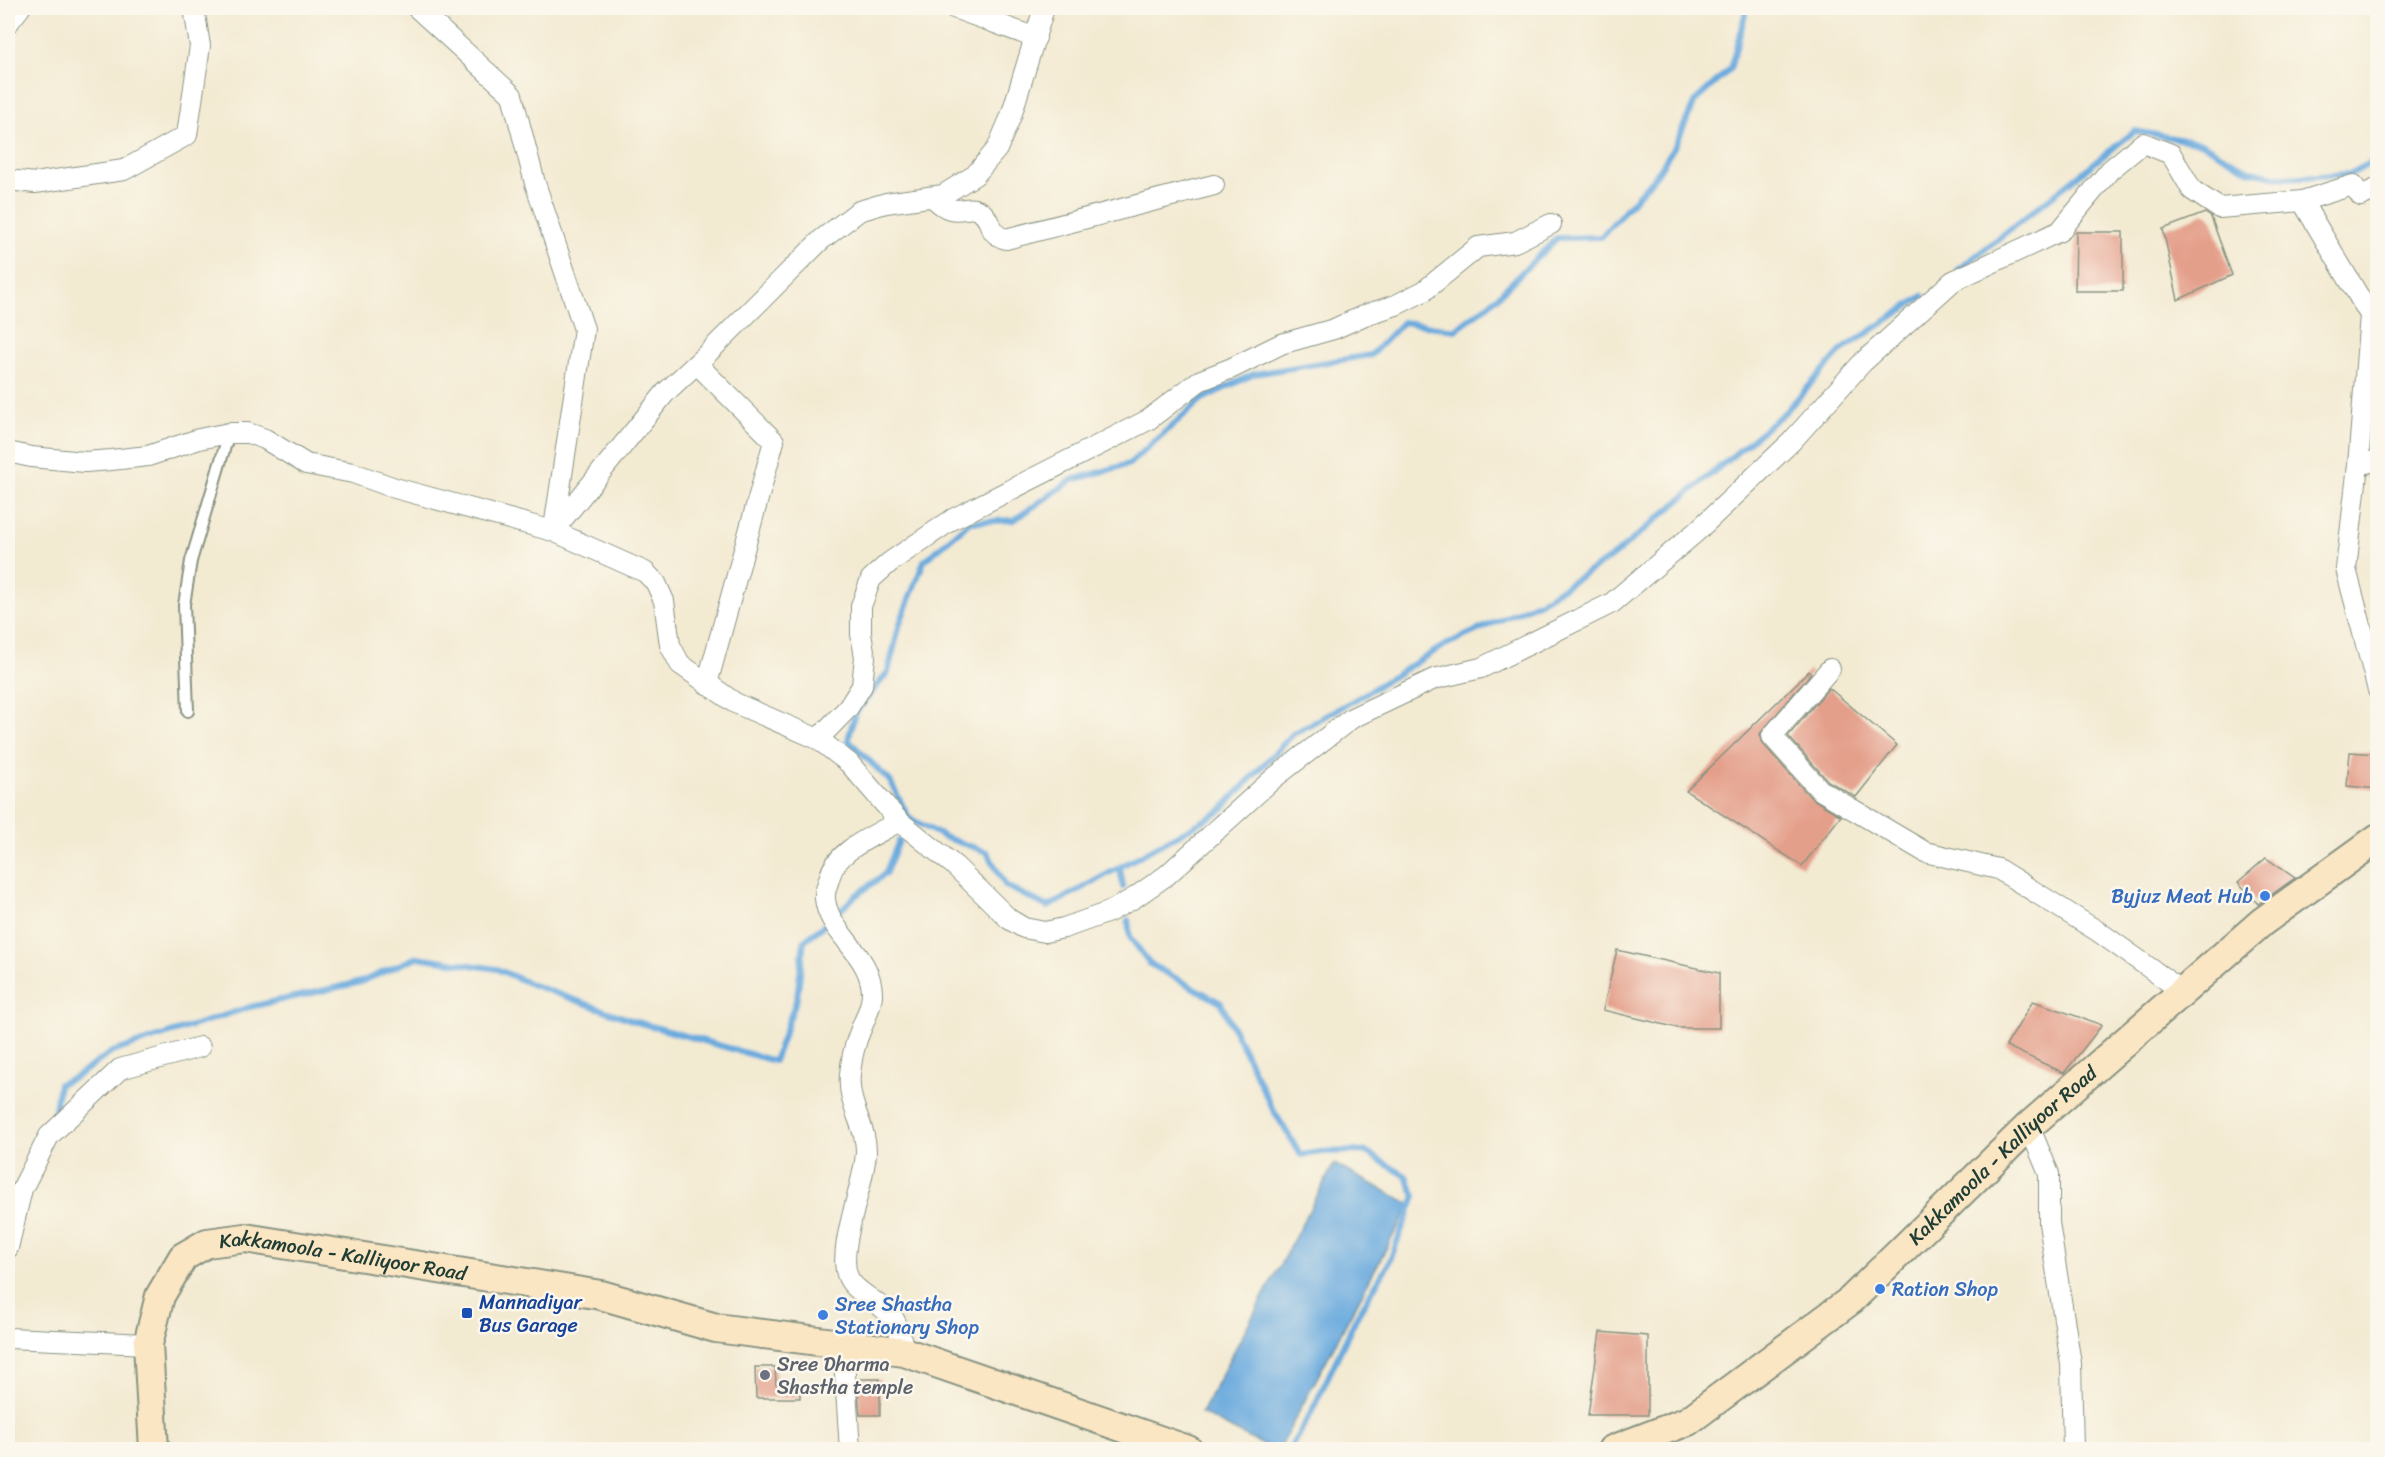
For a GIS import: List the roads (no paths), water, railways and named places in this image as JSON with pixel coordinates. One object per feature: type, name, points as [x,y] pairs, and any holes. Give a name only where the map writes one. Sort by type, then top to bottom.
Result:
[{"type":"main road","name":"Kakkamoola - Kalliyoor Road","points":[[1623,1448],[1688,1421],[1851,1300],[2029,1126],[2182,991],[2262,921],[2378,838]]},
{"type":"main road","name":"Kakkamoola - Kalliyoor Road","points":[[154,1449],[148,1344],[160,1296],[183,1257],[207,1243],[245,1238],[601,1295],[716,1328],[904,1352],[1188,1449]]},
{"type":"street","points":[[8,22],[20,8]]},
{"type":"street","points":[[8,180],[35,183],[124,170],[187,135],[200,46],[194,8]]},
{"type":"street","points":[[417,8],[512,95],[535,183],[584,329],[553,531]]},
{"type":"street","points":[[954,8],[1035,38]]},
{"type":"street","points":[[553,531],[666,392],[821,240],[859,211],[886,203],[943,195],[975,175],[997,149],[1011,116],[1044,8]]},
{"type":"street","points":[[8,452],[63,460],[111,460],[148,456],[199,439],[229,433],[248,433],[266,439],[306,464],[353,473],[395,488],[553,531],[645,572],[656,583],[664,601],[670,645],[680,664],[735,703],[818,739],[849,763],[899,821],[955,866],[1009,919],[1024,928],[1045,932],[1064,928],[1109,912],[1167,875],[1274,778],[1352,718],[1434,680],[1481,668],[1612,603],[1696,532],[1791,442],[1863,362],[1953,281],[2060,231],[2110,170],[2143,143],[2171,154],[2192,190],[2219,208],[2302,201],[2353,185],[2361,196],[2378,188]]},
{"type":"street","points":[[933,197],[953,211],[978,210],[984,214],[996,236],[1006,239],[1215,184]]},
{"type":"street","points":[[2302,201],[2370,315],[2358,465],[2346,569],[2378,690]]},
{"type":"street","points":[[818,739],[848,708],[862,686],[865,657],[861,634],[861,606],[871,579],[890,562],[953,519],[1148,420],[1199,381],[1281,344],[1334,329],[1365,315],[1396,305],[1424,291],[1478,248],[1515,242],[1551,224]]},
{"type":"street","points":[[697,364],[774,441],[707,684]]},
{"type":"street","points":[[2358,465],[2378,460]]},
{"type":"street","points":[[1830,669],[1772,736],[1820,790],[1925,852],[1998,869],[2099,932],[2182,991]]},
{"type":"street","points":[[899,821],[844,854],[830,873],[825,897],[831,920],[858,952],[872,995],[855,1046],[850,1075],[850,1094],[856,1117],[865,1137],[866,1155],[846,1257],[847,1276],[858,1289],[880,1304],[895,1321],[904,1352]]},
{"type":"street","points":[[8,1248],[22,1189],[49,1136],[120,1069],[200,1047]]},
{"type":"street","points":[[2029,1126],[2049,1174],[2049,1223],[2071,1364],[2073,1449]]},
{"type":"street","points":[[8,1338],[148,1344]]},
{"type":"street","points":[[843,1344],[850,1449]]},
{"type":"lane","points":[[188,711],[183,605],[191,561],[229,433]]},
{"type":"water","points":[[1334,1164],[1410,1204],[1279,1449],[1270,1449],[1201,1413]]},
{"type":"waterway","points":[[1747,8],[1730,69],[1695,101],[1676,144],[1657,174],[1601,237],[1557,238],[1491,303],[1455,330],[1403,322],[1371,355],[1254,374],[1202,399],[1129,464],[1072,480],[1014,520],[970,522],[924,561],[900,623],[888,672],[855,713],[848,740],[890,781],[909,818],[944,837],[987,852],[1006,886],[1048,907],[1219,812],[1293,734],[1445,645],[1540,602],[1612,557],[1785,412],[1842,350],[1923,296]]},
{"type":"waterway","points":[[1958,270],[2135,131],[2201,143],[2250,171],[2285,178],[2350,174],[2378,159]]},
{"type":"waterway","points":[[53,1123],[59,1084],[74,1078],[112,1052],[250,1007],[361,982],[417,957],[497,969],[533,985],[637,1022],[774,1061],[797,998],[804,941],[831,920],[854,897],[885,874],[899,841]]},
{"type":"waterway","points":[[1120,867],[1123,887]]},
{"type":"waterway","points":[[1128,920],[1130,937],[1150,964],[1221,1003],[1272,1108],[1301,1155],[1364,1151],[1406,1176],[1415,1196],[1388,1265],[1358,1314],[1311,1413],[1289,1450]]},
{"type":"place","name":"Byjuz Meat Hub","points":[[2265,896]]},
{"type":"place","name":"Ration Shop","points":[[1880,1289]]},
{"type":"place","name":"Mannadiyar Bus Garage","points":[[467,1313]]},
{"type":"place","name":"Sree Shastha Stationary Shop","points":[[823,1315]]},
{"type":"place","name":"Sree Dharma Shastha temple","points":[[765,1375]]}]
